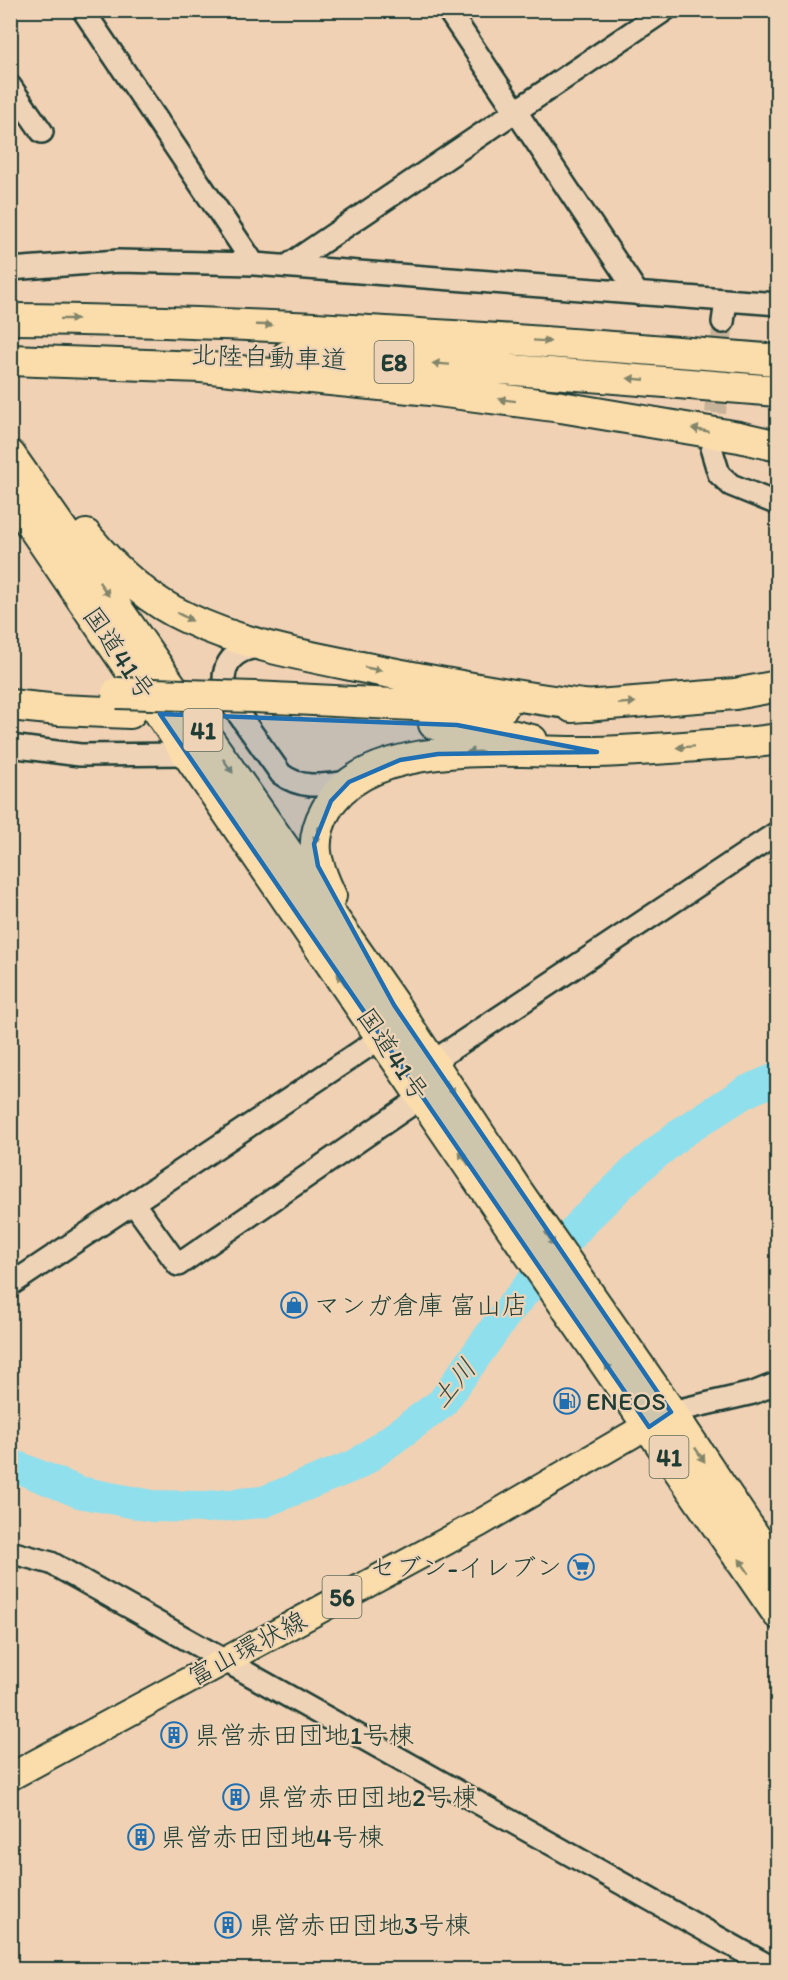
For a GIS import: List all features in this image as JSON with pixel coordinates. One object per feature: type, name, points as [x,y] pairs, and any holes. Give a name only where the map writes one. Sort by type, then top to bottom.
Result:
[{"type":"highway","name":"北陸自動車道","points":[[10,319],[120,320],[442,334],[777,360]]},
{"type":"highway","points":[[632,348],[777,355]]},
{"type":"highway","name":"北陸自動車道","points":[[10,351],[280,356],[416,363],[598,375],[777,391]]},
{"type":"highway","points":[[10,360],[201,367],[430,390],[561,407],[739,437],[777,446]]},
{"type":"highway","points":[[10,445],[92,543],[118,570],[149,596],[185,618],[224,634],[270,647],[394,674],[527,698],[591,706]]},
{"type":"highway","name":"国道41号","points":[[10,455],[394,1005],[432,1062],[507,1199]]},
{"type":"highway","name":"国道41号","points":[[10,494],[422,1097],[507,1199],[660,1419],[777,1571]]},
{"type":"highway","points":[[10,528],[41,563],[187,754]]},
{"type":"highway","points":[[10,705],[59,710],[123,703],[260,707],[591,706],[735,694],[777,684]]},
{"type":"highway","points":[[10,685],[123,703]]},
{"type":"highway","points":[[260,707],[457,725],[597,752]]},
{"type":"highway","points":[[743,742],[777,730]]},
{"type":"highway","points":[[394,1005],[336,907],[318,866],[314,844],[320,821],[331,801],[349,782],[371,769],[400,760],[438,754],[597,752],[777,739]]},
{"type":"highway","name":"国道41号","points":[[660,1419],[777,1614]]},
{"type":"main road","name":"富山環状線","points":[[10,1777],[480,1523],[660,1419]]},
{"type":"street","points":[[83,10],[254,264]]},
{"type":"street","points":[[448,10],[638,294]]},
{"type":"street","points":[[287,266],[664,10]]},
{"type":"street","points":[[10,86],[42,132]]},
{"type":"street","points":[[10,269],[118,261],[254,264],[777,304]]},
{"type":"street","points":[[723,322],[726,301]]},
{"type":"street","points":[[712,451],[719,474],[731,485],[777,504]]},
{"type":"street","points":[[270,647],[248,648],[230,660],[223,677],[224,690],[230,702],[281,774],[291,781],[317,786],[349,782]]},
{"type":"street","points":[[10,746],[80,754],[187,754]]},
{"type":"street","points":[[432,1062],[777,832]]},
{"type":"street","points":[[10,1285],[382,1037]]},
{"type":"street","points":[[134,1204],[178,1265],[422,1097]]},
{"type":"street","points":[[660,1419],[753,1393],[777,1383]]},
{"type":"street","points":[[10,1552],[51,1563],[776,1970]]},
{"type":"highlighted area","points":[[160,714],[457,725],[597,752],[438,754],[400,760],[349,782],[331,801],[314,844],[318,866],[394,1005],[671,1412],[649,1427]]},
{"type":"waterway","name":"土川","points":[[10,1464],[79,1492],[152,1506],[206,1507],[263,1502],[358,1464],[442,1403],[504,1316],[584,1220],[637,1169],[681,1133],[745,1092],[778,1078]]},
{"type":"tunnel","points":[[713,444],[723,322]]},
{"type":"place","name":"マンガ倉庫 富山店","points":[[294,1305]]},
{"type":"place","name":"ENEOS","points":[[567,1401]]},
{"type":"place","name":"セブン-イレブン","points":[[581,1567]]},
{"type":"place","name":"県営赤田団地1号棟","points":[[174,1735]]},
{"type":"place","name":"県営赤田団地2号棟","points":[[236,1797]]},
{"type":"place","name":"県営赤田団地4号棟","points":[[141,1837]]},
{"type":"place","name":"県営赤田団地3号棟","points":[[228,1925]]}]
